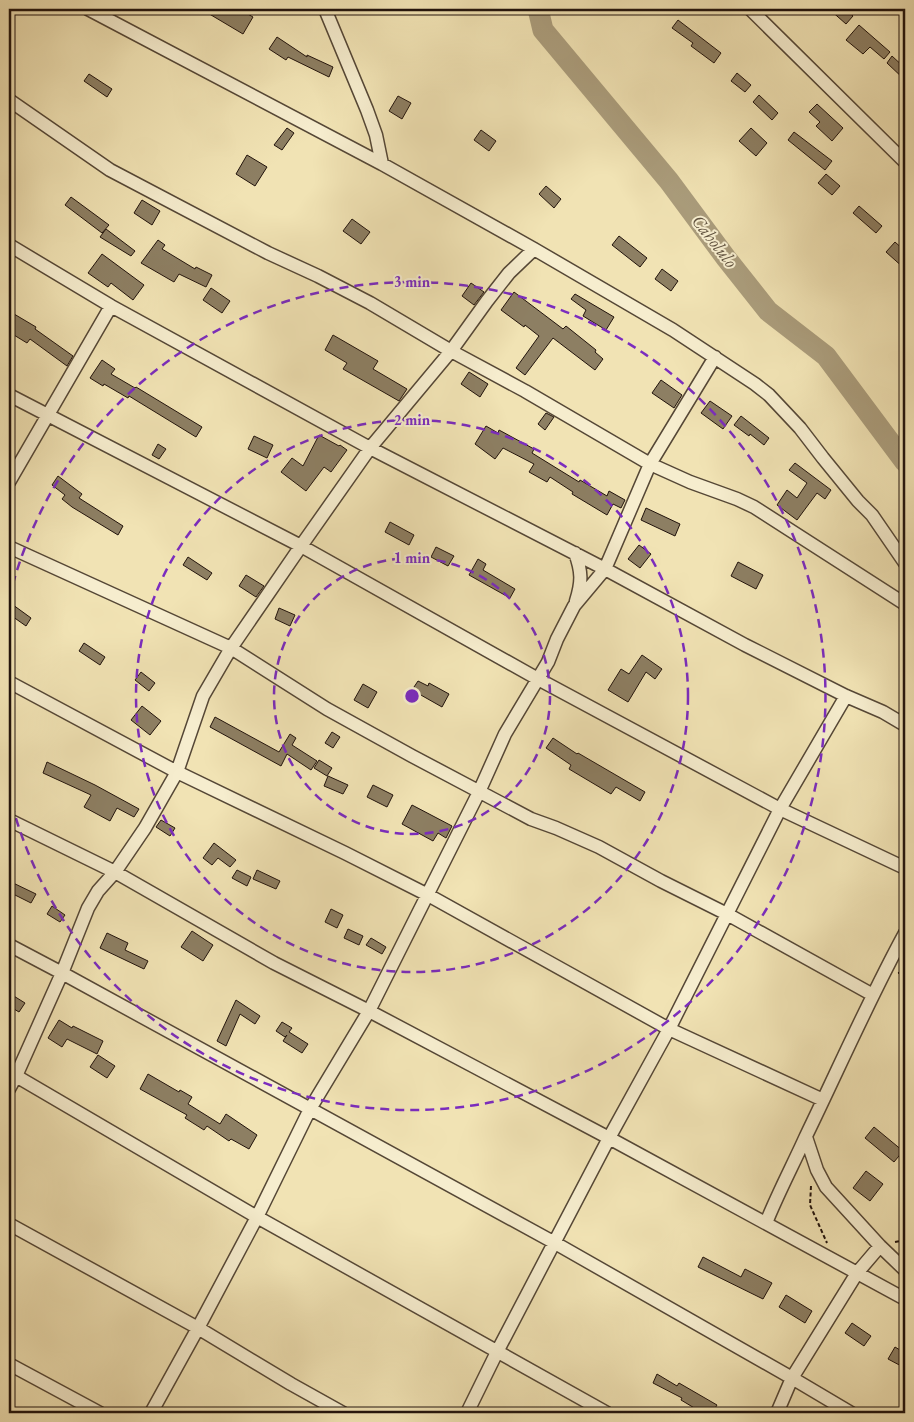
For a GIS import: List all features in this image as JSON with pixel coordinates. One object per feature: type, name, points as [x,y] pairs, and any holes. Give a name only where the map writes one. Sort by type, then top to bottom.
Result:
[{"type":"street","points":[[88,9],[382,164],[534,249],[673,330],[764,390],[800,428],[852,494],[872,514],[905,564]]},
{"type":"street","points":[[325,9],[367,110],[376,135],[382,164]]},
{"type":"street","points":[[750,9],[905,162]]},
{"type":"street","points":[[9,100],[110,170],[268,253],[370,303],[650,464],[754,507],[905,604]]},
{"type":"street","points":[[9,245],[111,306],[370,448],[605,569],[745,645],[846,696],[883,712],[905,725]]},
{"type":"street","points":[[9,1089],[62,973],[88,908],[98,891],[115,872],[145,828],[177,772],[203,696],[231,648],[300,546],[370,448],[451,351],[509,273],[534,249]]},
{"type":"street","points":[[9,482],[111,306]]},
{"type":"street","points":[[574,606],[605,569],[650,464],[715,358]]},
{"type":"street","points":[[9,395],[49,414],[300,546],[538,679],[780,809],[905,868]]},
{"type":"street","points":[[9,547],[231,648],[327,709],[479,792],[531,819],[599,847],[727,914],[873,995]]},
{"type":"street","points":[[151,1413],[257,1217],[310,1109],[370,1011],[479,792],[505,734],[548,662],[579,591],[581,575],[574,553]]},
{"type":"street","points":[[9,682],[177,772],[428,895],[669,1028],[823,1100]]},
{"type":"street","points":[[467,1413],[609,1138],[669,1028],[780,809],[846,696]]},
{"type":"street","points":[[9,820],[115,872],[274,964],[370,1011],[905,1299]]},
{"type":"street","points":[[766,1223],[882,974],[905,933]]},
{"type":"street","points":[[9,945],[555,1243],[851,1413]]},
{"type":"street","points":[[16,1076],[257,1217],[607,1413]]},
{"type":"street","points":[[806,1137],[816,1170],[826,1186],[880,1246],[905,1270]]},
{"type":"street","points":[[9,1224],[198,1328],[342,1413]]},
{"type":"street","points":[[777,1413],[792,1378],[857,1273],[880,1246]]},
{"type":"street","points":[[9,1364],[100,1413]]},
{"type":"path","points":[[816,1170],[811,1185],[810,1205],[827,1243]]},
{"type":"building","points":[[201,9],[239,9],[253,17],[243,34]]},
{"type":"building","points":[[829,9],[845,9],[853,16],[846,24]]},
{"type":"building","points":[[678,20],[721,53],[714,63],[691,46],[693,43],[672,28]]},
{"type":"building","points":[[859,25],[890,52],[884,59],[870,47],[863,54],[846,40]]},
{"type":"building","points":[[277,37],[307,57],[307,55],[333,67],[329,77],[288,57],[286,60],[269,49]]},
{"type":"building","points":[[892,56],[905,68],[905,80],[887,63]]},
{"type":"building","points":[[737,73],[751,85],[745,92],[731,81]]},
{"type":"building","points":[[89,74],[112,89],[107,97],[84,81]]},
{"type":"building","points":[[759,95],[778,113],[772,120],[753,102]]},
{"type":"building","points":[[398,96],[411,103],[402,119],[389,111]]},
{"type":"building","points":[[817,104],[843,128],[832,141],[816,126],[820,122],[809,112]]},
{"type":"building","points":[[287,128],[294,133],[282,150],[274,145]]},
{"type":"building","points":[[751,128],[767,143],[756,156],[739,141]]},
{"type":"building","points":[[481,130],[496,141],[489,151],[474,140]]},
{"type":"building","points":[[794,132],[832,161],[825,170],[788,140]]},
{"type":"building","points":[[247,155],[267,167],[255,186],[236,174]]},
{"type":"building","points":[[826,174],[840,186],[832,195],[818,183]]},
{"type":"building","points":[[546,186],[561,199],[554,208],[539,194]]},
{"type":"building","points":[[71,197],[109,225],[102,233],[65,205]]},
{"type":"building","points":[[142,200],[160,211],[152,225],[134,213]]},
{"type":"building","points":[[859,206],[882,226],[876,233],[853,213]]},
{"type":"building","points":[[352,219],[370,232],[361,244],[343,231]]},
{"type":"building","points":[[106,229],[135,251],[131,256],[100,237]]},
{"type":"building","points":[[619,236],[647,258],[640,267],[612,245]]},
{"type":"building","points":[[158,240],[165,245],[162,249],[195,269],[196,267],[212,275],[206,287],[179,274],[174,282],[141,263]]},
{"type":"building","points":[[895,242],[905,251],[905,269],[886,252]]},
{"type":"building","points":[[102,254],[144,285],[133,300],[111,283],[108,287],[88,273]]},
{"type":"building","points":[[662,269],[678,281],[671,291],[655,279]]},
{"type":"building","points":[[471,283],[484,292],[474,305],[462,296]]},
{"type":"building","points":[[211,288],[230,301],[222,313],[203,300]]},
{"type":"building","points":[[514,292],[563,329],[566,326],[596,350],[595,352],[603,359],[595,370],[553,338],[525,375],[516,368],[539,336],[501,310]]},
{"type":"building","points":[[575,294],[614,317],[606,330],[583,316],[586,310],[571,299]]},
{"type":"building","points":[[9,311],[36,327],[35,329],[73,356],[67,366],[30,339],[27,343],[9,332]]},
{"type":"building","points":[[333,335],[378,361],[373,369],[407,389],[399,401],[343,369],[347,363],[325,350]]},
{"type":"building","points":[[102,360],[115,369],[111,374],[202,427],[196,437],[129,396],[128,398],[90,378]]},
{"type":"building","points":[[469,372],[488,384],[480,397],[461,384]]},
{"type":"building","points":[[661,380],[682,395],[674,408],[652,393]]},
{"type":"building","points":[[710,401],[732,416],[723,429],[701,413]]},
{"type":"building","points":[[546,413],[554,417],[545,430],[538,424]]},
{"type":"building","points":[[741,416],[769,438],[764,445],[734,425]]},
{"type":"building","points":[[486,426],[498,433],[499,430],[534,449],[532,453],[579,482],[580,480],[607,496],[609,491],[625,500],[621,508],[613,504],[607,515],[572,494],[573,492],[550,477],[547,482],[529,472],[534,464],[503,448],[495,459],[475,444]]},
{"type":"building","points":[[319,435],[347,450],[331,472],[324,467],[306,491],[281,472],[292,458],[303,466]]},
{"type":"building","points":[[254,436],[273,445],[267,458],[248,449]]},
{"type":"building","points":[[158,444],[166,449],[159,459],[152,455]]},
{"type":"building","points":[[795,463],[831,490],[825,499],[817,493],[797,520],[777,505],[787,490],[797,498],[807,483],[789,470]]},
{"type":"building","points":[[58,476],[82,494],[79,498],[123,526],[118,535],[62,499],[65,495],[52,485]]},
{"type":"building","points":[[646,508],[680,524],[675,536],[641,520]]},
{"type":"building","points":[[390,522],[414,535],[409,545],[385,532]]},
{"type":"building","points":[[639,545],[651,554],[640,568],[628,559]]},
{"type":"building","points":[[436,547],[454,556],[448,566],[431,557]]},
{"type":"building","points":[[188,557],[212,573],[207,580],[183,565]]},
{"type":"building","points":[[478,559],[486,564],[483,570],[515,589],[510,598],[469,575]]},
{"type":"building","points":[[738,562],[763,575],[756,589],[731,576]]},
{"type":"building","points":[[246,575],[264,586],[256,597],[239,586]]},
{"type":"building","points":[[9,602],[31,618],[26,626],[9,614]]},
{"type":"building","points":[[279,608],[295,615],[290,626],[275,619]]},
{"type":"building","points":[[84,643],[105,657],[100,665],[79,651]]},
{"type":"building","points":[[642,655],[662,669],[655,679],[646,672],[628,702],[608,690],[621,669],[629,674]]},
{"type":"building","points":[[141,672],[155,683],[149,691],[135,680]]},
{"type":"building","points":[[418,681],[428,686],[429,683],[449,694],[442,707],[412,690]]},
{"type":"building","points":[[363,684],[377,692],[368,708],[354,700]]},
{"type":"building","points":[[142,706],[161,721],[150,735],[131,720]]},
{"type":"building","points":[[215,717],[279,752],[290,734],[296,738],[292,745],[317,761],[311,770],[287,754],[281,766],[210,727]]},
{"type":"building","points":[[332,732],[340,737],[333,748],[325,743]]},
{"type":"building","points":[[553,738],[577,754],[645,792],[640,801],[616,787],[611,794],[569,769],[571,765],[546,748]]},
{"type":"building","points":[[319,760],[332,768],[327,776],[314,768]]},
{"type":"building","points":[[47,762],[139,809],[134,817],[117,808],[110,821],[84,807],[91,795],[43,773]]},
{"type":"building","points":[[328,776],[348,785],[343,794],[324,786]]},
{"type":"building","points":[[373,785],[393,795],[387,807],[367,797]]},
{"type":"building","points":[[412,805],[452,826],[446,838],[438,833],[433,841],[402,824]]},
{"type":"building","points":[[161,820],[175,828],[170,836],[156,827]]},
{"type":"building","points":[[214,843],[236,860],[230,867],[218,858],[212,865],[203,858]]},
{"type":"building","points":[[237,870],[251,877],[247,886],[232,878]]},
{"type":"building","points":[[257,870],[280,881],[276,889],[253,879]]},
{"type":"building","points":[[9,881],[36,894],[31,903],[9,892]]},
{"type":"building","points":[[52,906],[65,915],[60,922],[47,914]]},
{"type":"building","points":[[331,909],[343,915],[337,928],[325,922]]},
{"type":"building","points":[[348,929],[363,936],[359,945],[344,938]]},
{"type":"building","points":[[192,931],[213,945],[203,961],[181,947]]},
{"type":"building","points":[[107,933],[128,943],[125,950],[148,961],[144,969],[100,948]]},
{"type":"building","points":[[371,938],[386,947],[382,954],[366,945]]},
{"type":"building","points":[[9,993],[25,1003],[19,1012],[9,1006]]},
{"type":"building","points":[[236,1000],[260,1016],[255,1024],[240,1014],[226,1046],[217,1041]]},
{"type":"building","points":[[59,1020],[72,1028],[73,1026],[103,1041],[97,1054],[67,1039],[62,1047],[48,1038]]},
{"type":"building","points":[[282,1022],[292,1028],[289,1032],[308,1044],[302,1053],[283,1041],[287,1035],[285,1037],[276,1031]]},
{"type":"building","points":[[98,1055],[115,1066],[107,1078],[90,1067]]},
{"type":"building","points":[[148,1074],[179,1092],[180,1090],[192,1097],[188,1104],[220,1124],[226,1114],[257,1135],[249,1149],[231,1139],[229,1141],[207,1126],[204,1130],[185,1118],[187,1115],[140,1089]]},
{"type":"building","points":[[874,1127],[903,1151],[894,1162],[865,1138]]},
{"type":"building","points":[[866,1171],[883,1184],[870,1201],[853,1188]]},
{"type":"building","points":[[703,1257],[741,1277],[745,1269],[772,1283],[763,1299],[698,1267]]},
{"type":"building","points":[[786,1295],[812,1311],[805,1323],[779,1307]]},
{"type":"building","points":[[852,1323],[871,1336],[864,1346],[845,1333]]},
{"type":"building","points":[[895,1347],[905,1353],[905,1368],[888,1359]]},
{"type":"building","points":[[657,1374],[677,1386],[679,1383],[717,1405],[712,1413],[696,1409],[681,1400],[682,1398],[653,1383]]},
{"type":"waterway","name":"Caholulo","points":[[538,9],[543,30],[669,181],[768,311],[826,356],[905,462]]}]
